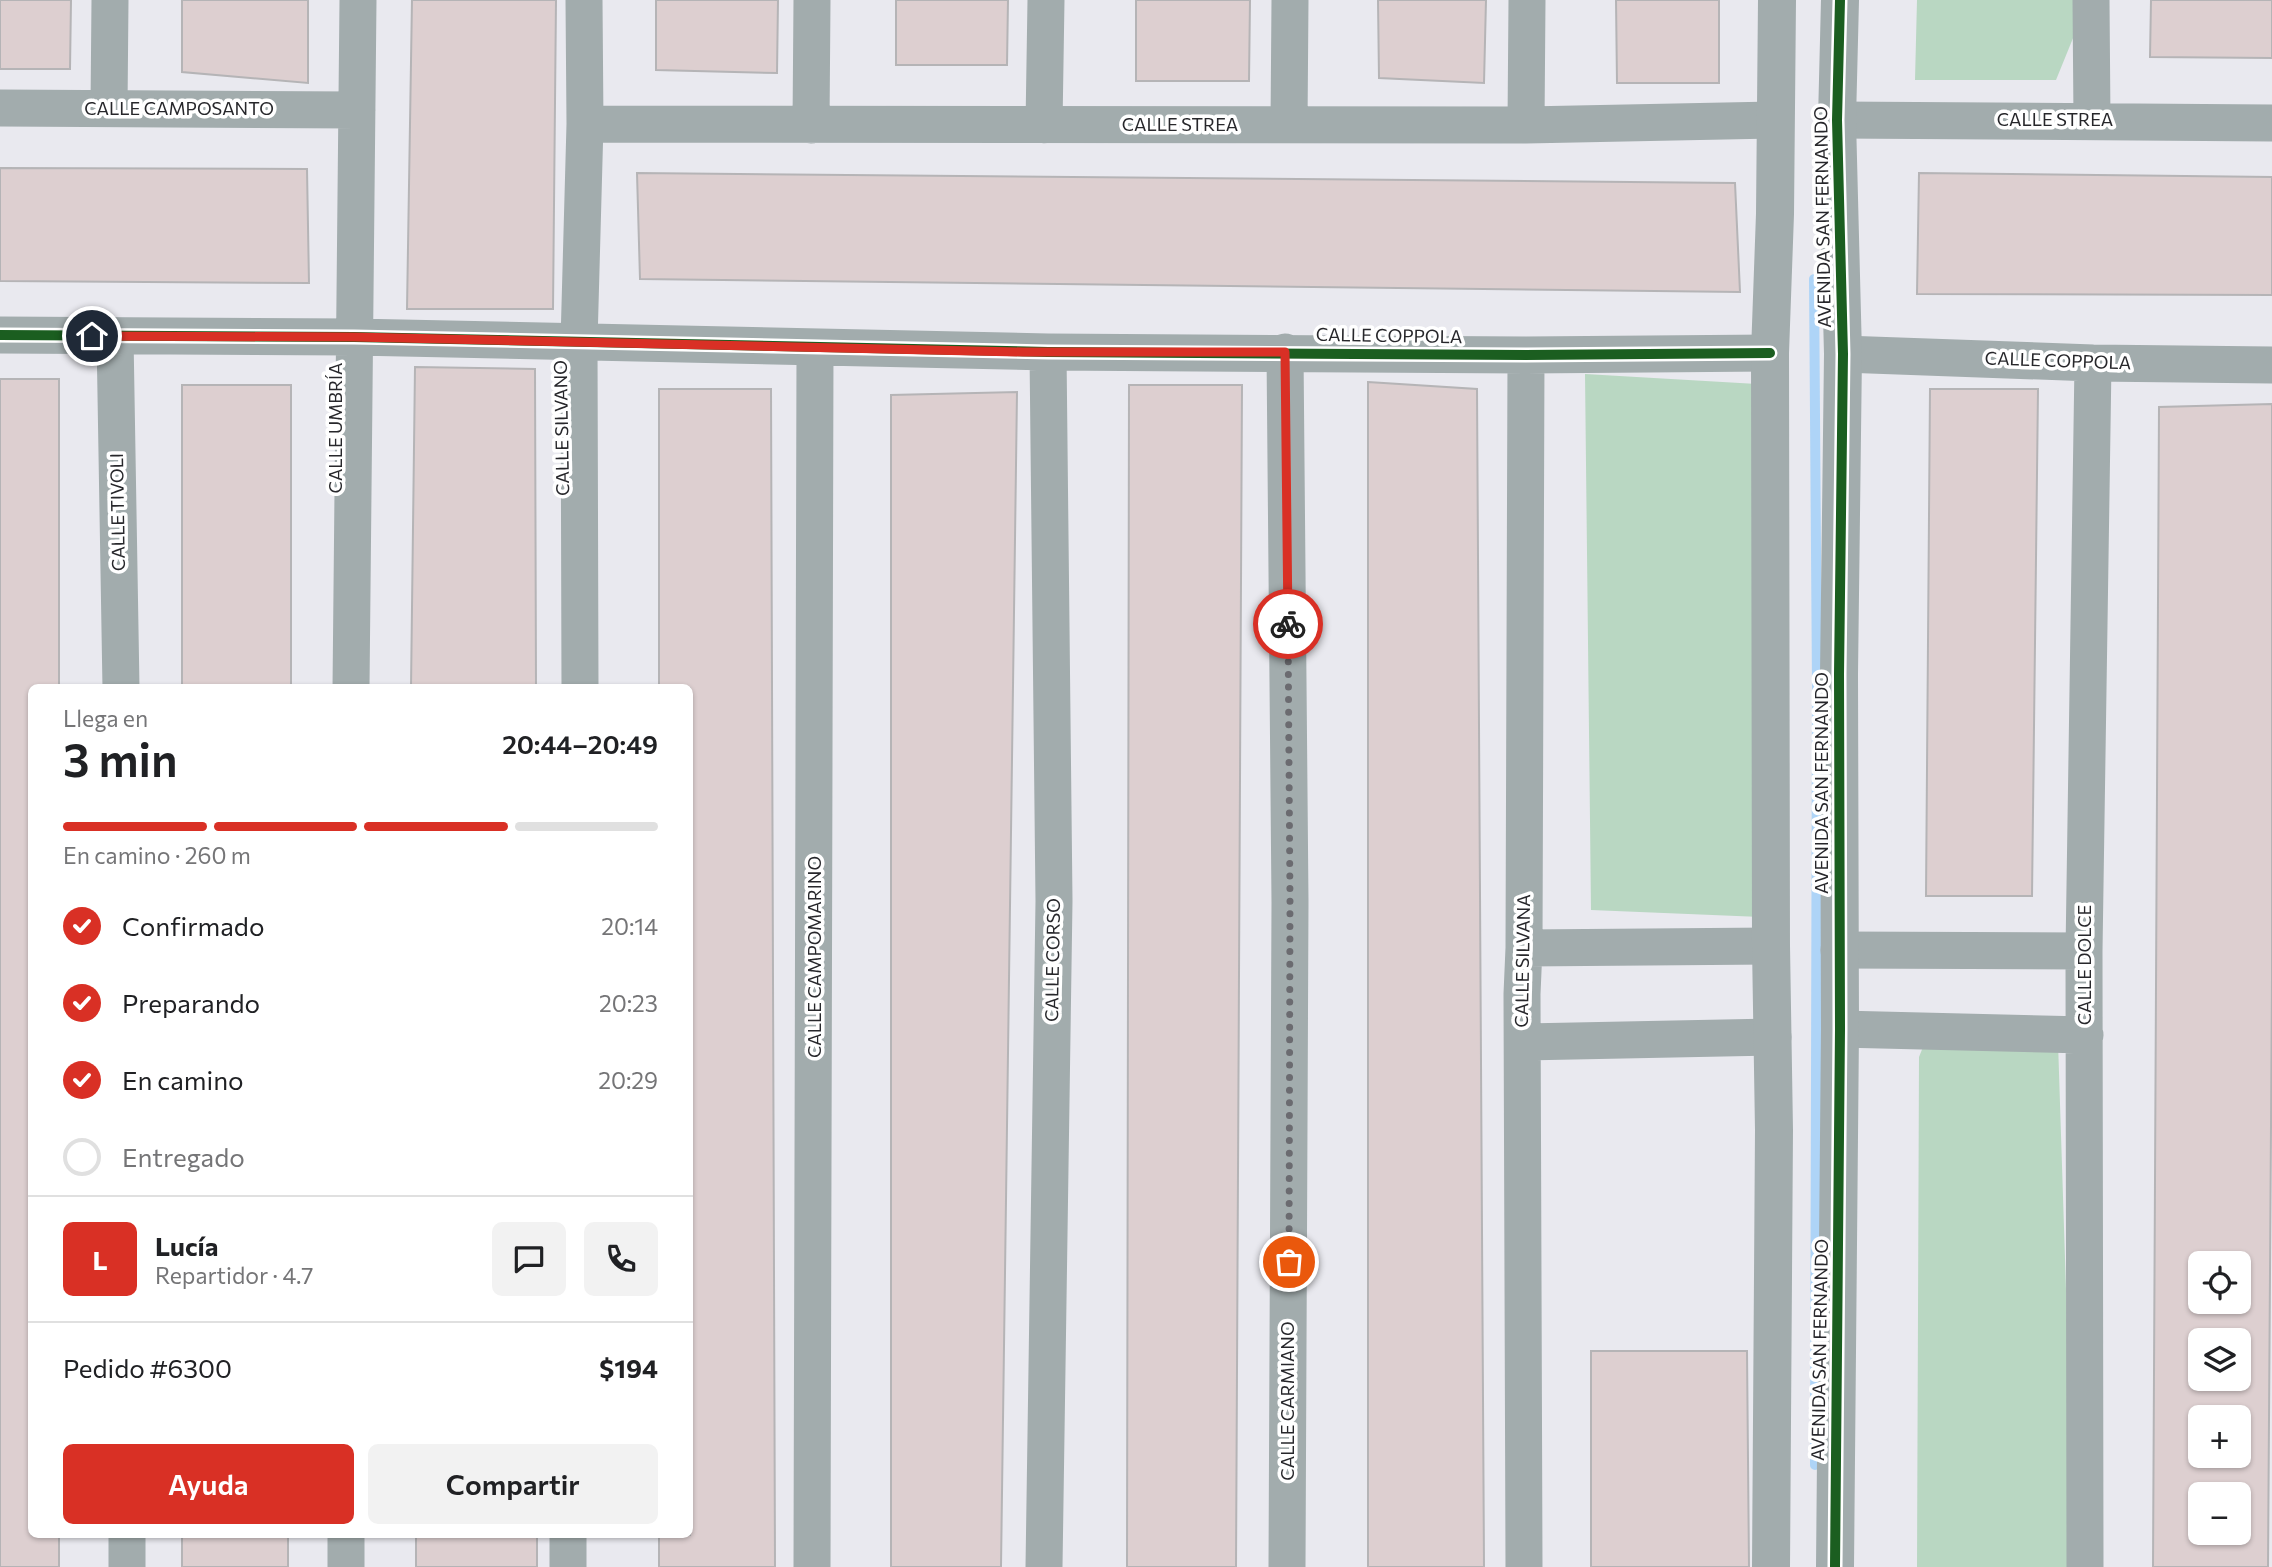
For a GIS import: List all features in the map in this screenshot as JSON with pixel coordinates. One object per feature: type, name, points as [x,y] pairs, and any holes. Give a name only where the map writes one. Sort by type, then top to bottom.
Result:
[{"type":"street","points":[[109,108],[110,0]]},
{"type":"street","name":"CALLE UMBRÍA","points":[[351,684],[358,0]]},
{"type":"street","name":"CALLE SILVANO","points":[[580,684],[579,342],[585,124],[584,0]]},
{"type":"street","points":[[811,125],[812,0]]},
{"type":"street","points":[[1044,125],[1046,0]]},
{"type":"street","points":[[1289,125],[1290,0]]},
{"type":"street","points":[[1526,125],[1527,0]]},
{"type":"street","points":[[1771,1567],[1773,1037],[1770,353],[1775,214],[1777,0]]},
{"type":"street","name":"AVENIDA SAN FERNANDO","points":[[1835,1567],[1843,354],[1837,120],[1840,0]]},
{"type":"street","points":[[2091,0],[2092,120]]},
{"type":"street","name":"CALLE CAMPOSANTO","points":[[0,108],[357,110]]},
{"type":"street","name":"CALLE STREA","points":[[585,124],[1526,125],[1774,120]]},
{"type":"street","name":"CALLE STREA","points":[[1837,120],[2272,123]]},
{"type":"street","name":"CALLE COPPOLA","points":[[0,335],[354,337],[1048,352],[1525,355],[1770,353]]},
{"type":"street","name":"CALLE TIVOLI","points":[[114,336],[121,684]]},
{"type":"street","name":"CALLE CAMPOMARINO","points":[[813,1567],[815,348]]},
{"type":"street","name":"CALLE CORSO","points":[[1044,1567],[1054,901],[1048,352]]},
{"type":"street","name":"CALLE CARMIANO","points":[[1285,352],[1290,902],[1287,1567]]},
{"type":"street","name":"CALLE COPPOLA","points":[[1843,354],[2092,363],[2272,365]]},
{"type":"street","name":"CALLE SILVANA","points":[[1524,1567],[1525,355]]},
{"type":"street","name":"CALLE DOLCE","points":[[2085,1567],[2084,951],[2092,363]]},
{"type":"street","points":[[1524,948],[1772,946]]},
{"type":"street","points":[[1839,950],[2084,951]]},
{"type":"street","points":[[1840,1029],[2085,1035]]},
{"type":"street","points":[[1523,1042],[1773,1037]]},
{"type":"street","points":[[127,1538],[127,1567]]},
{"type":"street","points":[[346,1538],[346,1567]]},
{"type":"street","points":[[568,1538],[568,1567]]},
{"type":"green space","points":[[1917,0],[2078,0],[2082,16],[2056,80],[1915,80]]},
{"type":"green space","points":[[1585,374],[1757,384],[1761,917],[1591,910]]},
{"type":"green space","points":[[1927,1037],[2058,1042],[2075,1567],[1917,1567],[1919,1057]]},
{"type":"building","points":[[0,0],[71,0],[70,69],[0,69]]},
{"type":"building","points":[[182,0],[308,0],[308,83],[182,72]]},
{"type":"building","points":[[412,0],[556,0],[553,309],[407,309]]},
{"type":"building","points":[[656,0],[778,0],[777,73],[656,70]]},
{"type":"building","points":[[896,0],[1008,0],[1007,65],[896,65]]},
{"type":"building","points":[[1136,0],[1250,0],[1249,81],[1136,81]]},
{"type":"building","points":[[1378,0],[1486,0],[1484,83],[1379,78]]},
{"type":"building","points":[[1616,0],[1719,0],[1719,83],[1617,83]]},
{"type":"building","points":[[2151,0],[2272,0],[2272,58],[2150,57]]},
{"type":"building","points":[[0,168],[307,169],[309,283],[0,281]]},
{"type":"building","points":[[637,173],[1735,183],[1740,292],[640,279]]},
{"type":"building","points":[[1919,173],[2272,177],[2272,295],[1917,294]]},
{"type":"building","points":[[415,367],[535,369],[536,684],[411,684]]},
{"type":"building","points":[[0,379],[59,379],[59,684],[28,684],[28,1538],[59,1538],[59,1567],[0,1567]]},
{"type":"building","points":[[1368,382],[1477,389],[1484,1567],[1368,1567]]},
{"type":"building","points":[[182,385],[291,385],[291,684],[182,684]]},
{"type":"building","points":[[1129,385],[1242,385],[1236,1567],[1127,1567]]},
{"type":"building","points":[[659,389],[771,389],[775,1567],[659,1567],[659,1538],[693,1538],[693,684],[659,684]]},
{"type":"building","points":[[1930,389],[2038,389],[2032,896],[1926,896]]},
{"type":"building","points":[[1017,392],[1001,1567],[891,1567],[891,395]]},
{"type":"building","points":[[2272,404],[2268,1567],[2153,1567],[2159,407]]},
{"type":"building","points":[[1591,1351],[1747,1351],[1749,1567],[1591,1567]]},
{"type":"building","points":[[182,1538],[288,1538],[288,1567],[182,1567]]},
{"type":"building","points":[[416,1538],[537,1538],[537,1567],[416,1567]]},
{"type":"waterway","points":[[1814,279],[1817,687],[1815,1465]]},
{"type":"cycle path","points":[[1835,1567],[1843,354],[1837,120],[1840,0]]},
{"type":"cycle path","points":[[0,335],[354,337],[1048,352],[1526,355],[1770,353]]},
{"type":"way so far","points":[[1288,624],[1289,1262]]},
{"type":"route","points":[[92,336],[354,337],[1023,352],[1285,352],[1288,624]]}]
